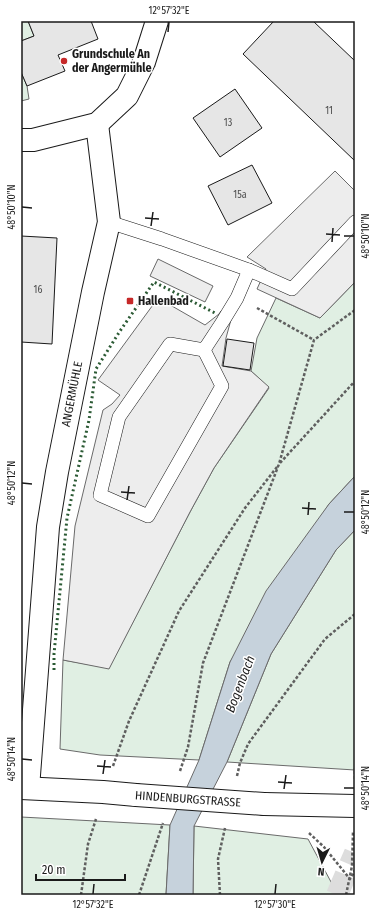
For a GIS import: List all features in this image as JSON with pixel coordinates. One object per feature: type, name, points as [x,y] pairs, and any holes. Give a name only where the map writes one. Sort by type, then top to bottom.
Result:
[{"type":"street","points":[[21,140],[33,140],[97,124],[127,96],[144,62],[157,21]]},
{"type":"street","name":"ANGERMÜHLE","points":[[24,788],[48,527],[73,391],[109,222],[97,124]]},
{"type":"street","name":"HINDENBURGSTRASSE","points":[[24,788],[104,792],[264,804],[355,806]]},
{"type":"lane","points":[[109,222],[162,238],[249,270],[292,289],[355,222]]},
{"type":"lane","points":[[204,350],[237,298],[249,270]]},
{"type":"lane","points":[[170,344],[204,350],[222,386],[148,516],[100,495],[119,417],[170,344]]},
{"type":"path","points":[[237,298],[314,340]]},
{"type":"path","points":[[188,747],[203,663],[279,464],[314,340],[355,310]]},
{"type":"path","points":[[111,770],[129,722],[179,610],[245,508],[279,464],[355,380]]},
{"type":"path","points":[[240,763],[248,744],[325,639],[355,614]]},
{"type":"path","points":[[355,768],[355,781]]},
{"type":"path","points":[[81,895],[88,844],[97,816]]},
{"type":"path","points":[[346,895],[352,866],[353,829]]},
{"type":"path","points":[[309,832],[324,847],[350,879]]},
{"type":"path","points":[[139,895],[152,856]]},
{"type":"path","points":[[218,859],[220,895]]},
{"type":"path","points":[[350,879],[355,870]]},
{"type":"green space","points":[[21,21],[28,21],[34,36],[21,41]]},
{"type":"green space","points":[[21,72],[27,86],[29,99],[21,101]]},
{"type":"green space","points":[[355,282],[355,476],[329,504],[230,662],[199,760],[100,755],[60,749],[63,660],[109,668],[214,468],[269,388],[251,371],[257,338],[276,298],[320,318]]},
{"type":"green space","points":[[355,530],[355,770],[227,762],[271,654],[336,550]]},
{"type":"green space","points":[[21,817],[170,825],[166,895],[21,895]]},
{"type":"green space","points":[[194,826],[308,839],[338,895],[193,895]]},
{"type":"shaded area","points":[[335,171],[355,191],[355,282],[320,318],[257,289],[266,269],[247,257]]},
{"type":"shaded area","points":[[158,259],[213,286],[205,302],[150,276]]},
{"type":"shaded area","points":[[158,298],[205,325],[221,311],[232,316],[226,338],[222,366],[251,371],[269,387],[214,468],[109,669],[63,660],[75,526],[103,410],[112,404],[120,395],[98,380]]},
{"type":"water","name":"Bogenbach","points":[[355,476],[355,530],[336,550],[271,654],[227,762],[194,826],[193,895],[166,895],[170,825],[199,760],[230,662],[266,591],[329,504]]},
{"type":"building","points":[[28,21],[91,21],[98,39],[58,55],[65,71],[27,86],[21,72],[21,41],[34,36]]},
{"type":"building","points":[[274,21],[313,21],[355,61],[355,161],[243,54]]},
{"type":"building","points":[[235,89],[262,128],[220,157],[193,118]]},
{"type":"building","points":[[252,165],[272,203],[228,225],[208,186]]},
{"type":"building","points":[[21,236],[57,238],[52,344],[21,342]]},
{"type":"building","points":[[227,339],[254,343],[250,370],[223,366]]},
{"type":"tunnel","points":[[337,895],[355,853]]},
{"type":"hedge","points":[[54,670],[54,654],[67,518],[89,420],[96,369],[154,282],[215,313]]},
{"type":"place","name":"Grundschule An der Angermühle","points":[[64,61]]},
{"type":"place","name":"Hallenbad","points":[[130,301]]}]
